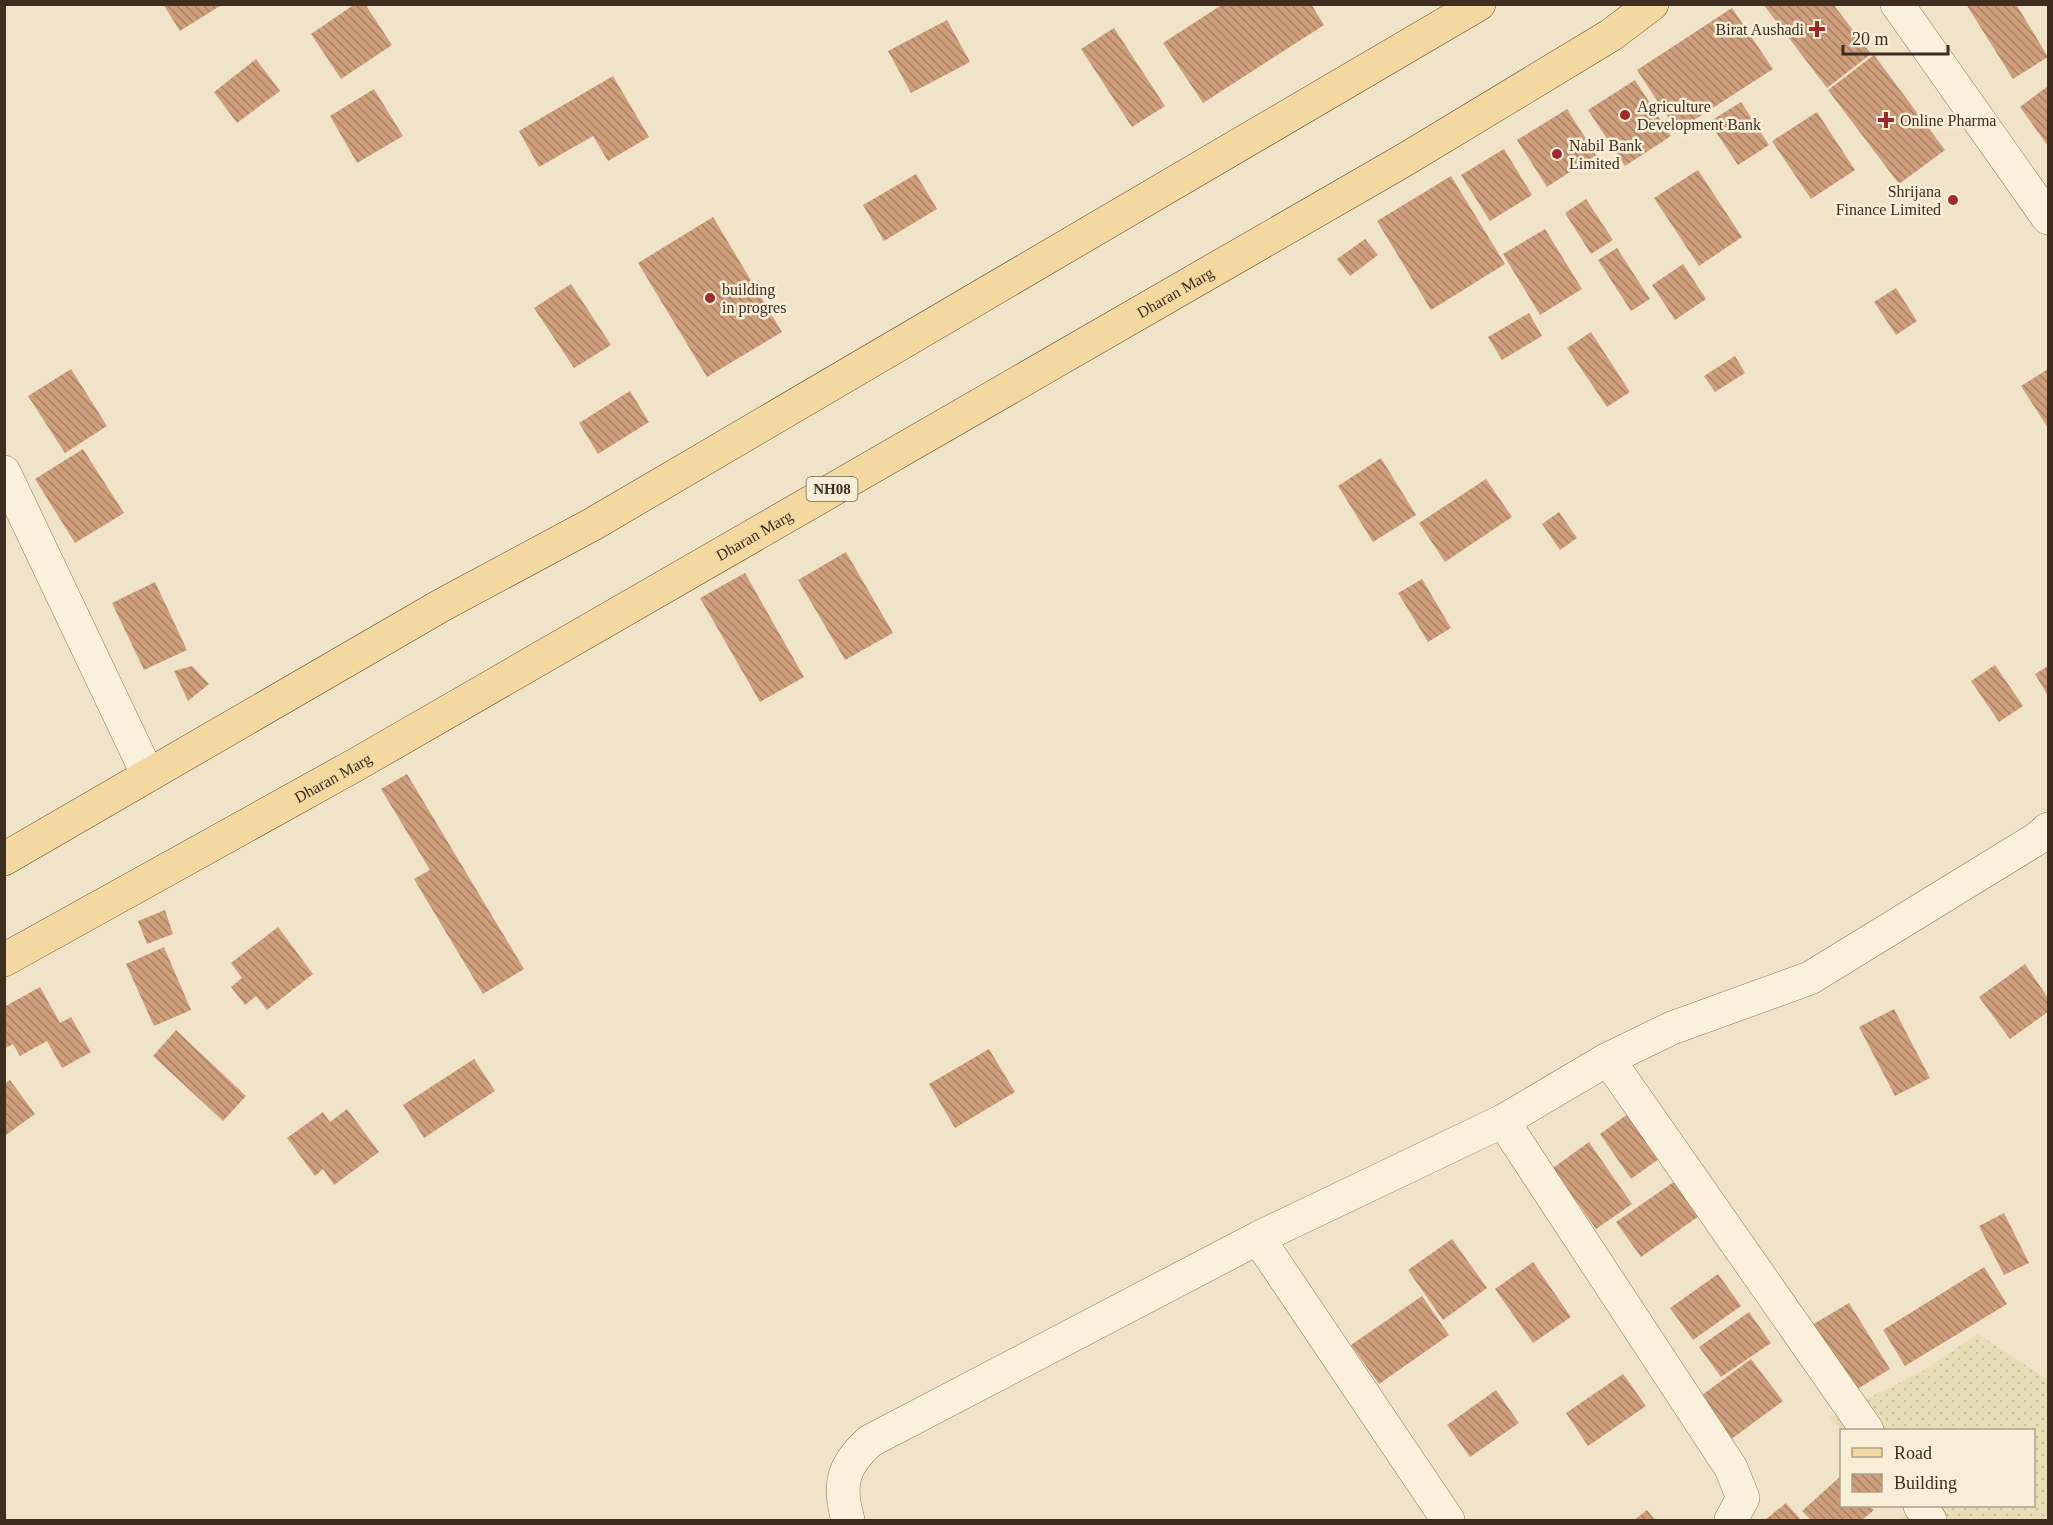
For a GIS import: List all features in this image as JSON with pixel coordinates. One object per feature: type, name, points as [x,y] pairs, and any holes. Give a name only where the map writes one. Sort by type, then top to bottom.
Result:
[{"type":"main road","points":[[4,859],[442,605],[593,524],[1479,4]]},
{"type":"main road","name":"Dharan Marg","points":[[4,960],[357,764],[1406,159],[1611,35],[1652,4]]},
{"type":"street","points":[[1897,4],[2049,218]]},
{"type":"street","points":[[4,472],[148,775]]},
{"type":"street","points":[[848,1521],[841,1495],[844,1475],[857,1453],[870,1441],[1258,1238],[1503,1121],[1608,1059],[1672,1028],[1810,978],[2038,838],[2049,829]]},
{"type":"street","points":[[1608,1059],[1866,1429]]},
{"type":"street","points":[[1503,1121],[1731,1468],[1743,1498],[1731,1521]]},
{"type":"street","points":[[1258,1238],[1448,1521]]},
{"type":"street","points":[[1921,1507],[1930,1521]]},
{"type":"shaded area","points":[[1978,1334],[2048,1380],[2048,1520],[1899,1520],[1909,1512],[1906,1507],[2035,1507],[2035,1429],[1840,1429],[1829,1418],[1925,1370]]},
{"type":"building","points":[[163,4],[223,4],[180,31]]},
{"type":"building","points":[[355,4],[365,4],[392,45],[341,79],[311,34]]},
{"type":"building","points":[[1223,4],[1311,4],[1324,25],[1203,103],[1163,43]]},
{"type":"building","name":"Birat Aushadi","points":[[1763,4],[1833,4],[1871,54],[1827,88]]},
{"type":"building","points":[[1966,4],[2016,4],[2048,57],[2013,79]]},
{"type":"building","points":[[1732,8],[1773,69],[1677,131],[1637,70]]},
{"type":"building","points":[[947,20],[970,62],[911,93],[888,51]]},
{"type":"building","points":[[1114,28],[1165,106],[1132,127],[1081,49]]},
{"type":"building","name":"Online Pharma","points":[[1874,55],[1945,150],[1899,184],[1828,90]]},
{"type":"building","points":[[256,59],[280,91],[237,123],[214,92]]},
{"type":"building","points":[[613,76],[649,137],[608,161],[593,136],[539,167],[519,131]]},
{"type":"building","points":[[1635,80],[1671,136],[1625,166],[1588,110]]},
{"type":"building","points":[[2048,86],[2048,146],[2020,107]]},
{"type":"building","points":[[374,89],[403,136],[357,163],[330,116]]},
{"type":"building","points":[[1741,102],[1769,145],[1738,165],[1709,122]]},
{"type":"building","points":[[1567,109],[1596,155],[1547,187],[1517,140]]},
{"type":"building","points":[[1817,112],[1855,170],[1811,199],[1772,141]]},
{"type":"building","points":[[1504,149],[1532,195],[1490,221],[1461,175]]},
{"type":"building","points":[[1698,170],[1742,237],[1699,266],[1654,198]]},
{"type":"building","points":[[916,174],[937,209],[884,241],[863,205]]},
{"type":"building","points":[[1451,176],[1505,264],[1431,310],[1377,221]]},
{"type":"building","points":[[1586,199],[1613,240],[1591,254],[1565,213]]},
{"type":"building","name":"building in progres","points":[[713,217],[782,332],[707,377],[638,263]]},
{"type":"building","points":[[1545,229],[1582,289],[1540,315],[1503,254]]},
{"type":"building","points":[[1365,239],[1378,255],[1350,276],[1337,259]]},
{"type":"building","points":[[1617,248],[1650,299],[1631,311],[1598,260]]},
{"type":"building","points":[[1683,264],[1706,299],[1675,320],[1652,285]]},
{"type":"building","points":[[571,284],[611,345],[574,368],[534,308]]},
{"type":"building","points":[[1896,288],[1917,321],[1896,335],[1874,302]]},
{"type":"building","points":[[1529,313],[1542,336],[1502,360],[1488,337]]},
{"type":"building","points":[[1591,332],[1630,392],[1607,407],[1567,348]]},
{"type":"building","points":[[1735,356],[1745,373],[1715,392],[1704,376]]},
{"type":"building","points":[[71,369],[107,426],[65,453],[28,396]]},
{"type":"building","points":[[2048,369],[2048,428],[2021,386]]},
{"type":"building","points":[[630,391],[649,422],[598,454],[579,423]]},
{"type":"building","points":[[83,449],[124,513],[75,543],[35,479]]},
{"type":"building","points":[[1381,458],[1416,515],[1373,542],[1338,486]]},
{"type":"building","points":[[1486,479],[1512,517],[1445,562],[1419,523]]},
{"type":"building","points":[[1559,512],[1577,538],[1560,550],[1542,524]]},
{"type":"building","points":[[846,552],[893,633],[845,660],[798,580]]},
{"type":"building","points":[[745,573],[804,677],[760,702],[700,598]]},
{"type":"building","points":[[1422,579],[1451,628],[1428,642],[1398,593]]},
{"type":"building","points":[[155,582],[187,650],[144,670],[112,603]]},
{"type":"building","points":[[1995,665],[2023,706],[1999,722],[1971,681]]},
{"type":"building","points":[[192,666],[209,684],[188,701],[174,671]]},
{"type":"building","points":[[2048,666],[2048,696],[2035,674]]},
{"type":"building","points":[[407,774],[524,969],[483,994],[414,879],[430,870],[381,789]]},
{"type":"building","points":[[165,910],[173,934],[147,944],[138,921]]},
{"type":"building","points":[[278,927],[313,974],[267,1010],[256,996],[245,1005],[231,987],[242,978],[231,963]]},
{"type":"building","points":[[164,947],[191,1010],[154,1026],[126,964]]},
{"type":"building","points":[[2025,964],[2048,998],[2048,1012],[2010,1039],[1979,997]]},
{"type":"building","points":[[40,987],[60,1023],[71,1017],[91,1052],[62,1068],[47,1041],[20,1056],[13,1044],[4,1049],[4,1007]]},
{"type":"building","points":[[1894,1009],[1930,1078],[1895,1096],[1859,1027]]},
{"type":"building","points":[[176,1030],[246,1096],[223,1121],[153,1056]]},
{"type":"building","points":[[989,1049],[1015,1092],[955,1128],[929,1084]]},
{"type":"building","points":[[474,1059],[495,1091],[424,1138],[403,1105]]},
{"type":"building","points":[[10,1080],[35,1114],[6,1135],[4,1084]]},
{"type":"building","points":[[1636,1108],[1667,1153],[1631,1179],[1600,1134]]},
{"type":"building","points":[[347,1109],[379,1152],[334,1185],[323,1169],[315,1176],[287,1138],[323,1112],[330,1122]]},
{"type":"building","points":[[1589,1142],[1632,1204],[1596,1229],[1553,1168]]},
{"type":"building","points":[[1675,1181],[1699,1216],[1641,1257],[1616,1222]]},
{"type":"building","points":[[2004,1213],[2029,1263],[2004,1275],[1979,1226]]},
{"type":"building","points":[[1452,1239],[1487,1288],[1443,1320],[1408,1270]]},
{"type":"building","points":[[1533,1262],[1571,1317],[1533,1343],[1495,1289]]},
{"type":"building","points":[[1984,1267],[2007,1304],[1905,1366],[1883,1330]]},
{"type":"building","points":[[1718,1274],[1741,1306],[1693,1340],[1670,1308]]},
{"type":"building","points":[[1422,1296],[1449,1335],[1379,1384],[1351,1345]]},
{"type":"building","points":[[1849,1303],[1890,1369],[1854,1391],[1812,1325]]},
{"type":"building","points":[[1749,1312],[1771,1343],[1721,1377],[1699,1347]]},
{"type":"building","points":[[1751,1359],[1783,1401],[1730,1440],[1698,1398]]},
{"type":"building","points":[[1623,1374],[1646,1406],[1588,1446],[1566,1413]]},
{"type":"building","points":[[1496,1390],[1519,1423],[1470,1457],[1447,1425]]},
{"type":"building","points":[[1840,1477],[1840,1507],[1870,1507],[1874,1510],[1862,1520],[1811,1520],[1802,1511]]},
{"type":"building","points":[[1786,1503],[1801,1520],[1765,1520]]},
{"type":"building","points":[[1647,1510],[1655,1520],[1634,1520]]},
{"type":"place","name":"Birat Aushadi","points":[[1817,29]]},
{"type":"place","name":"Agriculture Development Bank","points":[[1625,115]]},
{"type":"place","name":"Online Pharma","points":[[1886,120]]},
{"type":"place","name":"Nabil Bank Limited","points":[[1557,154]]},
{"type":"place","name":"Shrijana Finance Limited","points":[[1953,200]]},
{"type":"place","name":"building in progres","points":[[710,298]]}]
